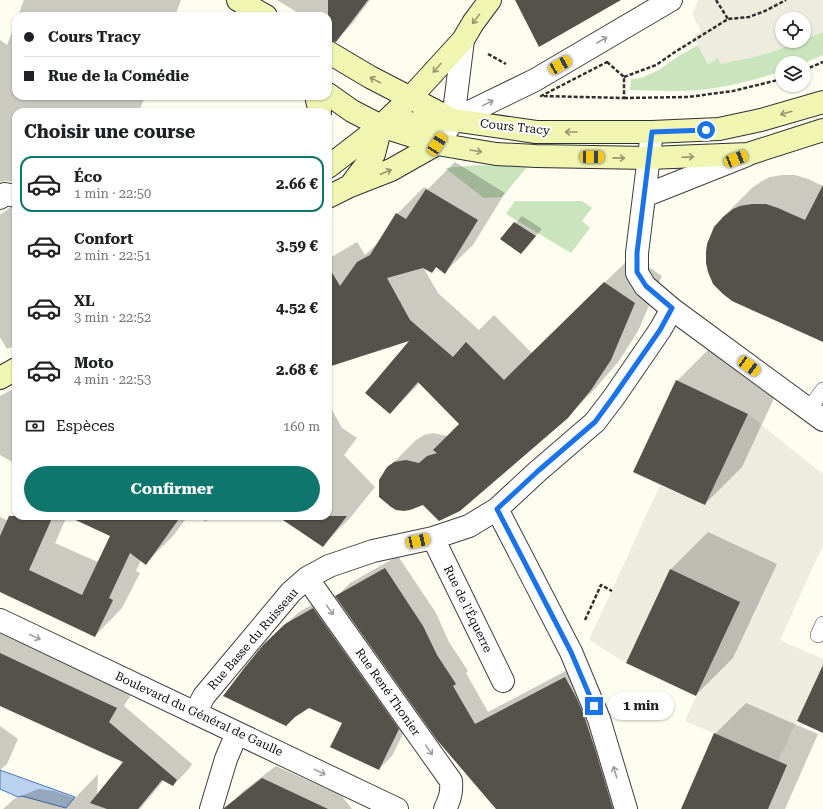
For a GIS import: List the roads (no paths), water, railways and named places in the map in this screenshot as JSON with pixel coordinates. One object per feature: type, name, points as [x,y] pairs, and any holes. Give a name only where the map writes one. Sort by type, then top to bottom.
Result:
[{"type":"main road","points":[[237,0],[247,12]]},
{"type":"main road","points":[[237,0],[259,12]]},
{"type":"main road","points":[[332,159],[381,126],[410,98],[463,40],[473,23],[490,0]]},
{"type":"main road","points":[[332,54],[370,77],[453,120]]},
{"type":"main road","points":[[332,97],[352,111],[381,126],[437,144],[496,154],[648,158],[748,154],[823,130]]},
{"type":"main road","name":"Cours Tracy","points":[[453,120],[536,132],[652,132],[719,129],[761,120],[823,102]]},
{"type":"main road","points":[[381,126],[453,120]]},
{"type":"main road","points":[[350,186],[374,154],[381,126]]},
{"type":"main road","points":[[332,195],[350,186],[391,170],[437,144]]},
{"type":"main road","points":[[0,378],[12,371]]},
{"type":"street","name":"Cours Tracy","points":[[453,120],[535,80],[671,0]]},
{"type":"street","points":[[437,144],[453,120],[463,40]]},
{"type":"street","points":[[652,132],[637,253],[637,272],[646,286],[672,308],[816,415]]},
{"type":"street","points":[[644,196],[748,154]]},
{"type":"street","name":"Rue Basse du Ruisseau","points":[[195,713],[204,696],[291,592],[307,578],[329,566],[373,551],[433,538],[469,526],[497,509],[595,422],[660,330],[672,308]]},
{"type":"street","points":[[497,509],[571,652],[599,719],[626,809]]},
{"type":"street","name":"Rue de l'Équerre","points":[[433,538],[503,681]]},
{"type":"street","name":"Rue René Thonier","points":[[307,578],[451,781],[452,790],[450,799],[445,809]]},
{"type":"street","name":"Boulevard du Général de Gaulle","points":[[0,620],[237,732],[368,804],[397,809]]},
{"type":"street","points":[[212,808],[226,759],[237,732]]},
{"type":"lane","points":[[816,415],[823,390]]},
{"type":"water","points":[[0,770],[75,797],[66,808],[22,796],[18,797],[0,789]]}]
